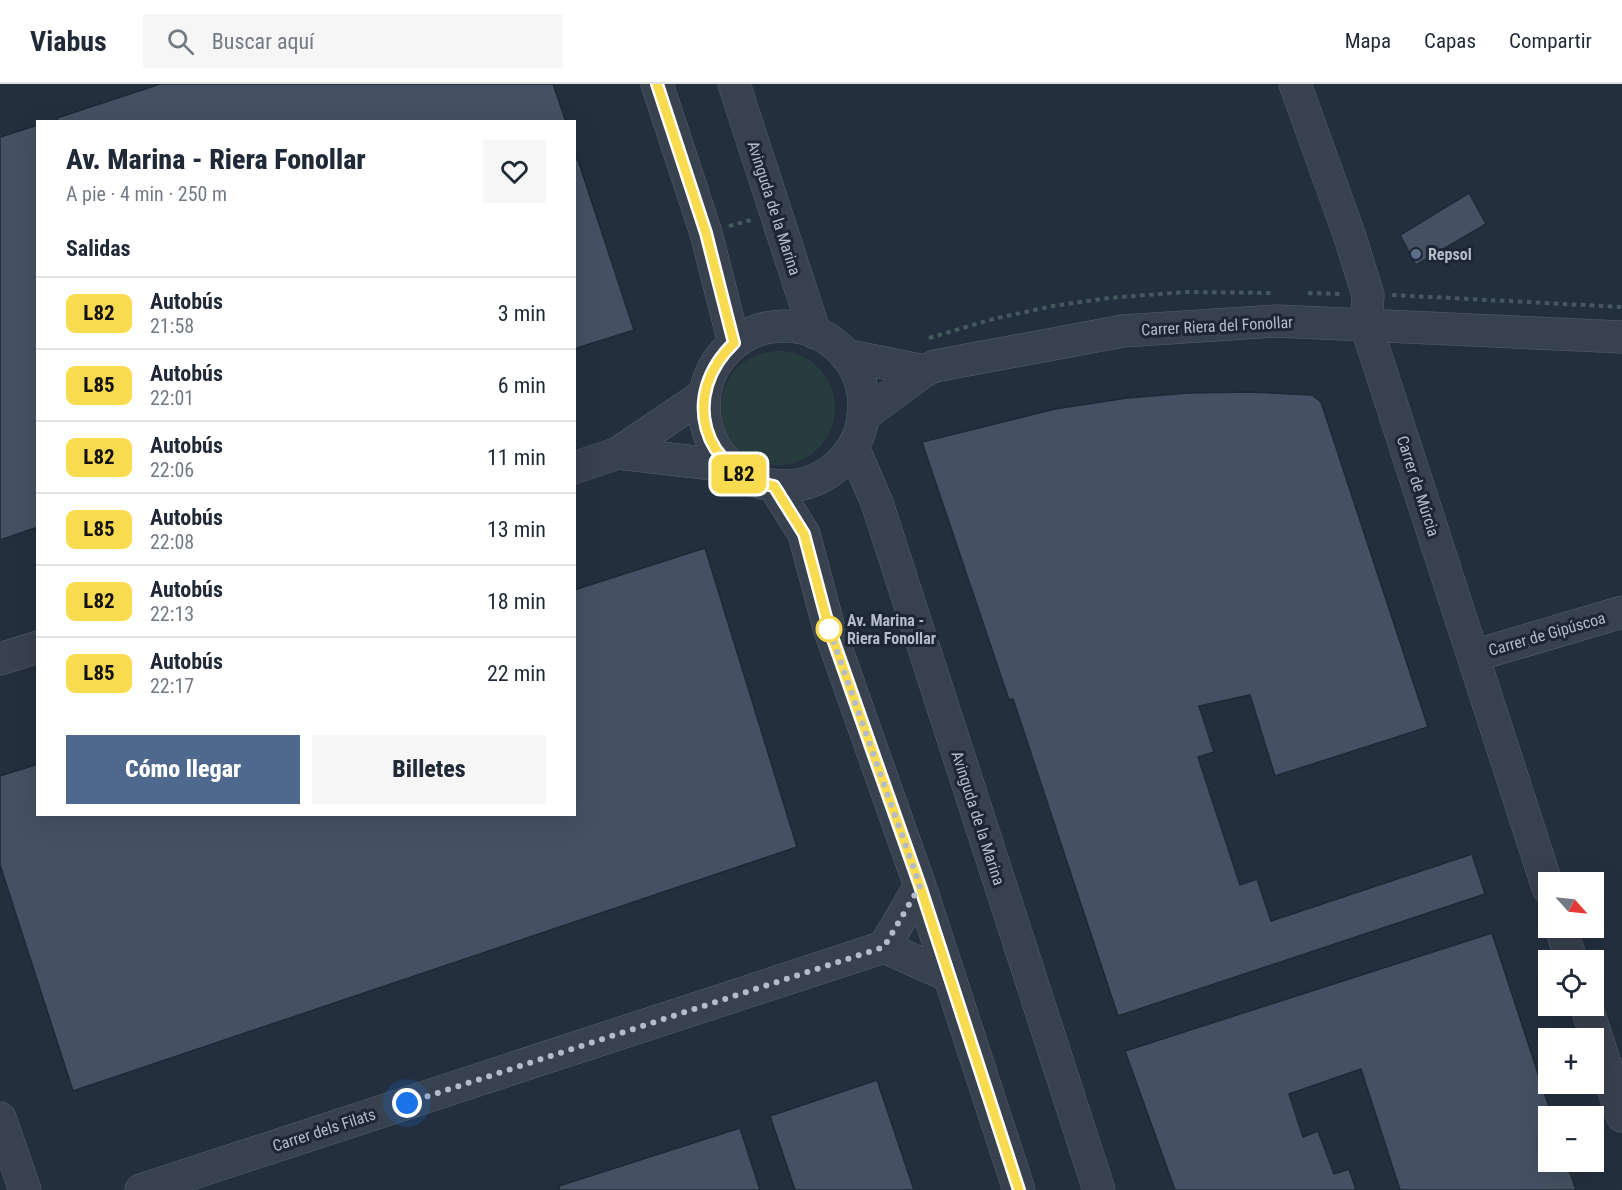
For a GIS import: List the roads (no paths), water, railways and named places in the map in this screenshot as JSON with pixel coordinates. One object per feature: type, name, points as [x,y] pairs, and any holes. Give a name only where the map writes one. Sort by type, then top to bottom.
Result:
[{"type":"street","points":[[657,84],[706,233],[734,343]]},
{"type":"street","name":"Avinguda de la Marina","points":[[734,84],[815,333]]},
{"type":"street","name":"Carrer de Múrcia","points":[[1295,84],[1368,295],[1366,325],[1543,872]]},
{"type":"street","name":"Carrer Riera del Fonollar","points":[[924,371],[935,366],[1123,331],[1277,321],[1622,337]]},
{"type":"street","points":[[773,327],[795,327],[815,333],[826,338],[845,355],[861,384],[864,405],[858,437],[844,459],[833,470],[819,478],[790,487],[774,486],[746,478],[717,452],[708,434],[704,415],[704,395],[714,366],[734,343],[753,332],[773,327]]},
{"type":"street","points":[[845,355],[924,371]]},
{"type":"street","points":[[863,416],[924,371]]},
{"type":"street","points":[[576,467],[618,453],[704,395]]},
{"type":"street","name":"Avinguda de la Marina","points":[[853,447],[877,503],[1099,1190]]},
{"type":"street","points":[[618,453],[730,466]]},
{"type":"street","points":[[774,486],[804,534],[829,628],[920,886],[1019,1190]]},
{"type":"street","name":"Carrer de Gipúscoa","points":[[1473,656],[1622,612]]},
{"type":"street","points":[[0,659],[36,647]]},
{"type":"street","points":[[920,886],[884,947],[949,976]]},
{"type":"street","name":"Carrer dels Filats","points":[[141,1190],[884,947]]},
{"type":"street","points":[[1592,1016],[1612,1050],[1622,1116]]},
{"type":"street","points":[[0,1118],[25,1190]]},
{"type":"street","points":[[13,1155],[37,1190]]},
{"type":"place","name":"Repsol","points":[[1416,254]]},
{"type":"place","name":"Av. Marina - Riera Fonollar","points":[[829,629]]}]
